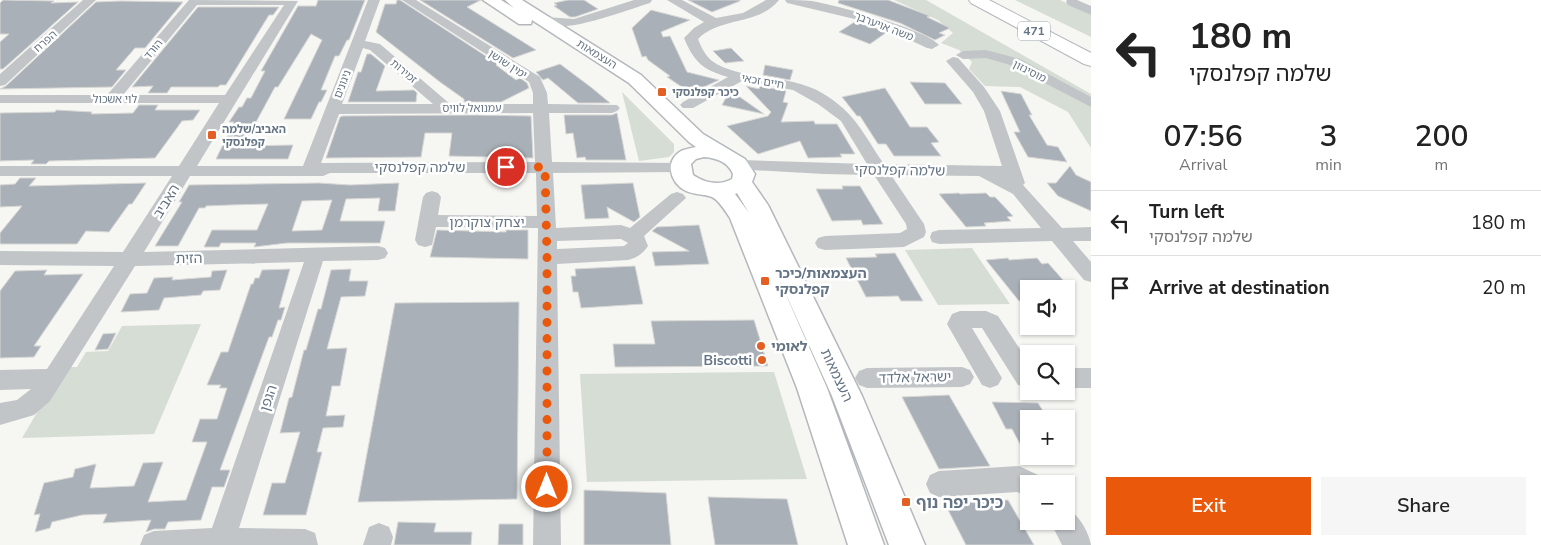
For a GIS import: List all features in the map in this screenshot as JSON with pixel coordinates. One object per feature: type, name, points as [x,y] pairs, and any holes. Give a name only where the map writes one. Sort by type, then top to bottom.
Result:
[{"type":"highway","name":"471","points":[[977,0],[1091,60]]},
{"type":"highway","name":"471","points":[[1000,0],[1091,45]]},
{"type":"main road","name":"העצמאות","points":[[490,0],[625,85],[681,141],[684,179],[699,188],[736,180]]},
{"type":"main road","name":"העצמאות","points":[[512,0],[636,79],[696,138],[722,154],[736,180],[757,205],[847,396],[907,545]]},
{"type":"main road","points":[[684,161],[704,151],[722,154]]},
{"type":"main road","name":"העצמאות","points":[[736,180],[733,205],[741,218],[812,388],[866,545]]},
{"type":"street","name":"הפרח","points":[[0,82],[90,0]]},
{"type":"street","name":"ניגונים","points":[[311,168],[374,0]]},
{"type":"street","name":"ימין שושן","points":[[408,0],[535,80],[540,93],[547,238],[546,545]]},
{"type":"street","points":[[611,0],[623,8]]},
{"type":"street","points":[[545,21],[566,24],[589,20],[646,0]]},
{"type":"street","points":[[673,0],[714,22]]},
{"type":"street","name":"חיים זכאי","points":[[773,0],[756,12],[714,22],[698,30],[691,38],[693,49],[707,64],[732,76],[764,80],[798,88],[821,100],[846,118],[879,170]]},
{"type":"street","name":"משה אויערבך","points":[[791,0],[836,8],[899,29],[947,53]]},
{"type":"street","points":[[194,1],[292,1]]},
{"type":"street","name":"הורד","points":[[111,99],[194,1]]},
{"type":"street","name":"האביב","points":[[0,414],[14,412],[38,401],[292,1]]},
{"type":"street","points":[[1072,2],[1091,11]]},
{"type":"street","points":[[576,41],[574,34],[576,29],[589,20]]},
{"type":"street","name":"זמירות","points":[[357,42],[375,47],[446,108]]},
{"type":"street","points":[[947,53],[979,90],[992,111],[1019,190],[1091,275]]},
{"type":"street","name":"מוסינזון","points":[[947,53],[986,54],[1014,62],[1091,104]]},
{"type":"street","points":[[688,105],[738,78]]},
{"type":"street","name":"לוי אשכול","points":[[0,99],[230,99]]},
{"type":"street","name":"עמנואל לוויס","points":[[332,109],[612,108]]},
{"type":"street","name":"שלמה קפלנסקי","points":[[311,168],[545,167],[684,161]]},
{"type":"street","name":"שלמה קפלנסקי","points":[[736,180],[769,174],[824,169],[1012,171]]},
{"type":"street","points":[[825,243],[904,240],[916,232],[915,224],[879,170]]},
{"type":"street","name":"שלמה קפלנסקי","points":[[0,171],[368,171]]},
{"type":"street","name":"שלמה קפלנסקי","points":[[977,171],[1005,182],[1019,190]]},
{"type":"street","points":[[425,240],[432,197]]},
{"type":"street","name":"יצחק צוקרמן","points":[[428,221],[547,238],[628,253],[638,246],[636,238],[632,236],[677,198]]},
{"type":"street","points":[[938,237],[1091,234]]},
{"type":"street","name":"הזית","points":[[0,258],[129,259],[378,253]]},
{"type":"street","name":"הגפן","points":[[221,542],[316,254]]},
{"type":"street","points":[[977,378],[958,324],[960,320],[986,319],[990,322],[1020,367]]},
{"type":"street","name":"ישראל אלדד","points":[[867,378],[1020,378]]},
{"type":"street","points":[[1075,378],[1091,378]]},
{"type":"street","points":[[0,380],[53,379]]},
{"type":"street","points":[[939,484],[1020,480]]},
{"type":"street","points":[[1069,530],[1078,545]]},
{"type":"street","points":[[154,545],[221,542],[306,542]]},
{"type":"shaded area","points":[[894,0],[926,0],[1091,94],[1091,148],[1068,112],[1020,87],[985,86],[969,69],[972,62],[959,50],[941,43],[953,33],[938,20]]},
{"type":"shaded area","points":[[1015,0],[1060,0],[1091,15],[1091,37]]},
{"type":"shaded area","points":[[622,92],[674,144],[674,152],[669,157],[639,161]]},
{"type":"shaded area","points":[[972,248],[1010,304],[938,305],[905,250]]},
{"type":"shaded area","points":[[201,324],[154,434],[22,438],[64,367],[77,367],[86,352],[108,351],[122,326]]},
{"type":"shaded area","points":[[774,372],[807,479],[587,482],[580,374]]},
{"type":"building","points":[[3,0],[54,1],[51,3],[78,2],[3,69],[0,69],[0,42],[9,34],[0,34],[0,3]]},
{"type":"building","points":[[318,0],[365,0],[349,40],[347,40],[339,56],[335,56],[321,90],[327,90],[311,119],[284,119],[322,40],[311,34],[278,87],[275,87],[243,146],[293,145],[288,159],[216,159],[234,122],[229,122],[247,98],[251,98],[265,71],[261,71],[298,6],[316,6]]},
{"type":"building","points":[[397,0],[400,0],[498,64],[496,65],[516,80],[520,78],[527,83],[529,88],[501,102],[464,102],[464,99],[376,32],[385,4],[396,4]]},
{"type":"building","points":[[420,0],[481,0],[467,7],[536,50],[513,58]]},
{"type":"building","points":[[568,0],[584,0],[598,9],[570,17],[554,6],[557,5],[554,3]]},
{"type":"building","points":[[688,0],[740,0],[740,1],[712,12]]},
{"type":"building","points":[[839,0],[888,0],[930,16],[927,17],[950,28],[939,33],[945,35],[935,40],[900,23],[838,3]]},
{"type":"building","points":[[96,2],[183,2],[145,48],[135,48],[116,70],[126,70],[112,87],[0,89],[6,86]]},
{"type":"building","points":[[198,7],[279,7],[273,15],[269,15],[226,85],[218,87],[171,87],[167,93],[148,93],[153,86],[132,87]]},
{"type":"building","points":[[651,10],[690,20],[661,32],[663,37],[670,36],[687,72],[719,80],[691,93],[667,77],[670,76],[648,60],[646,56],[642,57],[632,28]]},
{"type":"building","points":[[856,21],[887,32],[870,44],[839,32]]},
{"type":"building","points":[[731,48],[744,61],[725,63],[713,51]]},
{"type":"building","points":[[367,54],[371,54],[385,66],[376,91],[414,90],[417,93],[416,102],[348,102],[358,72],[361,72]]},
{"type":"building","points":[[560,64],[610,103],[578,103],[548,78],[543,80],[536,72]]},
{"type":"building","points":[[765,65],[793,70],[790,80],[763,75]]},
{"type":"building","points":[[910,82],[945,83],[962,104],[925,104]]},
{"type":"building","points":[[746,86],[759,89],[760,86],[786,91],[783,102],[788,103],[781,122],[814,121],[815,124],[837,124],[855,154],[840,154],[842,157],[808,158],[800,141],[758,154],[727,126],[768,116],[771,112]]},
{"type":"building","points":[[885,88],[910,127],[927,127],[939,142],[931,143],[941,156],[894,156],[886,144],[878,144],[860,116],[857,116],[842,97]]},
{"type":"building","points":[[730,90],[764,114],[722,105]]},
{"type":"building","points":[[1001,91],[1021,94],[1032,115],[1029,115],[1047,145],[1058,147],[1067,162],[1028,157],[1014,132],[1020,132]]},
{"type":"building","points":[[139,105],[158,105],[155,110],[200,110],[193,120],[182,121],[155,158],[49,161],[46,164],[31,164],[34,160],[0,161],[0,113],[55,112],[56,110],[92,112],[91,114],[133,113]]},
{"type":"building","points":[[617,113],[626,160],[586,160],[585,157],[577,158],[573,133],[566,134],[564,115],[612,115]]},
{"type":"building","points":[[343,116],[531,116],[533,158],[449,156],[452,133],[425,133],[421,157],[326,158],[340,117]]},
{"type":"building","points":[[1070,166],[1076,175],[1091,182],[1091,211],[1058,196],[1047,183],[1056,183]]},
{"type":"building","points":[[20,178],[36,178],[29,186],[146,183],[109,232],[86,231],[77,244],[0,244],[0,233],[22,206],[0,207],[0,185],[15,184]]},
{"type":"building","points":[[319,183],[350,185],[399,183],[395,211],[378,211],[380,198],[346,199],[340,221],[385,221],[380,243],[287,243],[254,247],[256,243],[221,243],[219,247],[204,247],[212,230],[257,230],[268,204],[206,206],[205,208],[199,208],[178,246],[155,246],[182,202],[179,202],[189,185]],"holes":[[[332,200],[322,230],[292,231],[302,201]]]},
{"type":"building","points":[[633,183],[640,217],[634,222],[607,207],[609,218],[585,219],[581,185]]},
{"type":"building","points":[[842,186],[860,186],[883,224],[863,225],[861,220],[832,221],[816,189],[843,189]]},
{"type":"building","points":[[986,193],[990,197],[995,197],[1013,216],[1007,217],[1011,221],[984,223],[986,226],[966,227],[939,194]]},
{"type":"building","points":[[699,225],[709,264],[655,266],[652,252],[689,251],[652,231],[657,227]]},
{"type":"building","points":[[437,230],[506,232],[506,230],[528,230],[528,259],[430,257]]},
{"type":"building","points":[[895,253],[923,301],[901,301],[898,296],[866,297],[846,258],[877,257],[875,254]]},
{"type":"building","points":[[1037,258],[1042,264],[1048,263],[1063,280],[1020,280],[1019,301],[986,260]]},
{"type":"building","points":[[635,266],[643,304],[581,308],[578,292],[573,292],[571,276],[576,276],[575,269]]},
{"type":"building","points":[[290,269],[279,308],[285,307],[281,320],[278,320],[272,337],[269,337],[220,470],[230,470],[224,487],[212,487],[201,520],[168,522],[165,529],[154,529],[146,532],[151,520],[103,523],[107,514],[82,515],[52,522],[50,528],[35,532],[40,514],[34,515],[44,483],[73,477],[75,469],[96,464],[90,488],[134,486],[143,463],[163,462],[148,502],[186,500],[207,442],[192,442],[200,419],[217,419],[227,388],[219,388],[221,385],[207,385],[221,352],[228,352],[251,284],[253,284],[255,278],[259,278],[262,270]]},
{"type":"building","points":[[351,269],[349,281],[368,281],[365,296],[341,297],[327,349],[347,348],[340,386],[332,386],[326,416],[345,415],[343,427],[323,428],[317,452],[322,452],[306,515],[263,515],[272,483],[285,483],[300,432],[280,433],[289,398],[292,397],[304,350],[306,350],[318,309],[321,309],[331,270]]},
{"type":"building","points":[[47,270],[44,275],[83,274],[34,346],[41,346],[34,357],[0,358],[0,291],[15,271]]},
{"type":"building","points":[[227,270],[220,290],[203,291],[201,295],[164,298],[159,310],[121,312],[130,294],[147,293],[154,278],[173,277],[172,280],[211,277],[212,271]]},
{"type":"building","points":[[519,302],[517,499],[358,502],[395,303]]},
{"type":"building","points":[[754,320],[768,366],[615,367],[613,344],[655,344],[651,321]]},
{"type":"building","points":[[116,333],[108,349],[95,350],[103,334]]},
{"type":"building","points":[[949,395],[990,466],[939,469],[902,397]]},
{"type":"building","points":[[992,402],[1038,403],[1042,410],[1020,410],[1020,444],[1012,429],[1006,429]]},
{"type":"building","points":[[584,490],[666,493],[671,545],[584,545]]},
{"type":"building","points":[[708,497],[787,499],[798,545],[715,545]]},
{"type":"building","points":[[1008,500],[1020,521],[1020,530],[1025,530],[1034,545],[966,545],[945,504]]},
{"type":"building","points":[[398,522],[436,523],[434,532],[472,532],[471,545],[394,545]]},
{"type":"building","points":[[499,524],[523,524],[523,545],[498,545]]},
{"type":"place","name":"כיכר קפלנסקי","points":[[662,92]]},
{"type":"place","name":"האביב/שלמה קפלנסקי","points":[[212,135]]},
{"type":"place","name":"העצמאות/כיכר קפלנסקי","points":[[765,281]]},
{"type":"place","name":"לאומי","points":[[761,346]]},
{"type":"place","name":"Biscotti","points":[[762,360]]},
{"type":"place","name":"כיכר יפה נוף","points":[[906,502]]},
{"type":"route","points":[[506,167],[545,167],[547,487]]}]
